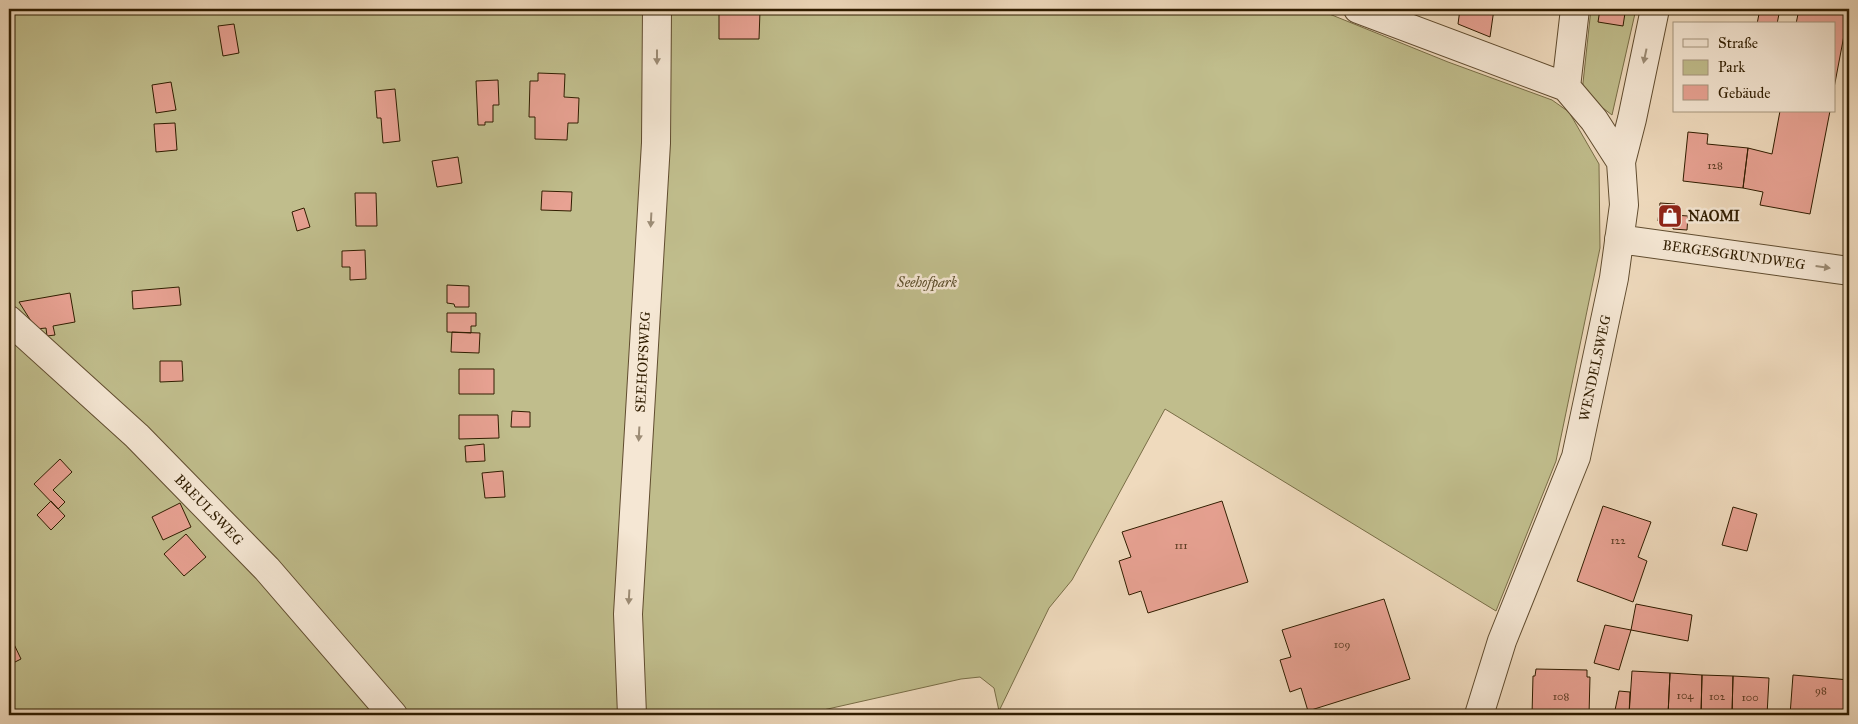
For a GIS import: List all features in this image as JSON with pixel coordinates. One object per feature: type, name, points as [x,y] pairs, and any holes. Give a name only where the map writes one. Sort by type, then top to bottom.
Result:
[{"type":"street","name":"SEEHOFSWEG","points":[[632,715],[628,614],[656,143],[657,9]]},
{"type":"street","points":[[1358,9],[1566,87],[1594,120],[1620,162]]},
{"type":"street","points":[[1566,87],[1575,9]]},
{"type":"street","name":"WENDELSWEG","points":[[1479,715],[1502,641],[1576,457],[1614,278],[1624,205],[1620,162],[1632,119],[1655,9]]},
{"type":"street","name":"BERGESGRUNDWEG","points":[[1619,239],[1849,271]]},
{"type":"street","name":"BREULSWEG","points":[[9,320],[137,436],[267,569],[393,715]]},
{"type":"green space","points":[[9,9],[647,9],[620,715],[9,715]]},
{"type":"green space","name":"Seehofpark","points":[[665,9],[1317,9],[1448,62],[1552,100],[1569,112],[1599,164],[1600,248],[1556,461],[1496,611],[1165,409],[1072,580],[1049,608],[999,711],[994,688],[980,677],[961,679],[801,715],[639,715],[636,574]]},
{"type":"green space","points":[[1591,9],[1636,9],[1612,115],[1582,92]]},
{"type":"building","points":[[1460,9],[1494,9],[1490,37],[1458,24]]},
{"type":"building","points":[[1600,9],[1625,13],[1623,26],[1598,22]]},
{"type":"building","points":[[1760,9],[1780,9],[1777,22],[1757,22]]},
{"type":"building","points":[[1799,9],[1849,9],[1836,77],[1836,22],[1796,22]]},
{"type":"building","points":[[719,10],[760,11],[759,39],[719,39]]},
{"type":"building","points":[[234,24],[239,53],[223,56],[218,26]]},
{"type":"building","points":[[538,73],[565,74],[564,97],[579,98],[578,123],[568,123],[567,140],[535,139],[535,117],[529,117],[530,81],[538,81]]},
{"type":"building","points":[[498,80],[499,105],[493,105],[493,122],[485,122],[485,125],[478,125],[476,81]]},
{"type":"building","points":[[171,82],[176,110],[156,113],[152,85]]},
{"type":"building","points":[[395,89],[400,141],[383,143],[381,118],[377,118],[375,91]]},
{"type":"building","points":[[1780,112],[1830,112],[1810,214],[1760,205],[1763,192],[1743,188],[1748,148],[1772,154]]},
{"type":"building","points":[[175,123],[177,150],[156,152],[154,124]]},
{"type":"building","points":[[1688,132],[1708,134],[1707,144],[1748,148],[1743,188],[1683,181]]},
{"type":"building","points":[[458,157],[462,183],[437,187],[432,161]]},
{"type":"building","points":[[542,191],[572,192],[571,211],[541,210]]},
{"type":"building","points":[[355,193],[376,193],[377,226],[356,226]]},
{"type":"building","name":"NAOMI","points":[[1660,203],[1675,204],[1674,215],[1688,216],[1687,230],[1673,229],[1673,223],[1658,221]]},
{"type":"building","points":[[304,208],[310,227],[297,231],[292,212]]},
{"type":"building","points":[[365,250],[366,279],[350,280],[350,267],[342,267],[342,251]]},
{"type":"building","points":[[447,285],[469,286],[469,307],[455,307],[454,304],[447,303]]},
{"type":"building","points":[[179,287],[181,305],[133,309],[132,291]]},
{"type":"building","points":[[70,293],[75,322],[53,326],[55,335],[47,336],[46,328],[36,329],[19,302]]},
{"type":"building","points":[[447,313],[476,313],[476,326],[471,326],[471,333],[447,332]]},
{"type":"building","points":[[452,332],[480,333],[479,353],[451,352]]},
{"type":"building","points":[[160,361],[182,361],[183,381],[160,382]]},
{"type":"building","points":[[459,369],[494,369],[494,394],[459,394]]},
{"type":"building","points":[[512,411],[530,412],[530,427],[511,427]]},
{"type":"building","points":[[459,415],[498,415],[499,438],[459,439]]},
{"type":"building","points":[[484,444],[485,461],[466,462],[465,446]]},
{"type":"building","points":[[60,459],[72,472],[53,490],[65,502],[58,509],[34,484]]},
{"type":"building","points":[[503,471],[505,497],[485,498],[482,473]]},
{"type":"building","points":[[51,501],[65,516],[51,530],[37,515]]},
{"type":"building","points":[[1222,501],[1248,582],[1148,613],[1141,591],[1129,595],[1119,561],[1131,557],[1122,532]]},
{"type":"building","points":[[180,503],[191,527],[163,540],[152,517]]},
{"type":"building","points":[[1603,506],[1651,522],[1638,557],[1647,561],[1633,602],[1577,581]]},
{"type":"building","points":[[1733,507],[1757,514],[1747,551],[1722,545]]},
{"type":"building","points":[[186,534],[206,557],[184,576],[164,554]]},
{"type":"building","points":[[1384,599],[1410,679],[1308,711],[1301,688],[1290,692],[1280,660],[1291,657],[1282,630]]},
{"type":"building","points":[[1636,604],[1692,615],[1688,641],[1631,630]]},
{"type":"building","points":[[1605,625],[1631,630],[1619,670],[1594,663]]},
{"type":"building","points":[[12,640],[21,659],[9,665],[9,641]]},
{"type":"building","points":[[1536,669],[1587,670],[1587,677],[1590,677],[1589,715],[1532,715],[1533,676],[1535,676]]},
{"type":"building","points":[[1632,671],[1670,673],[1668,715],[1629,715]]},
{"type":"building","points":[[1670,673],[1702,675],[1701,715],[1668,715]]},
{"type":"building","points":[[1702,675],[1733,676],[1732,715],[1701,715]]},
{"type":"building","points":[[1793,675],[1849,680],[1849,715],[1790,715]]},
{"type":"building","points":[[1733,676],[1769,678],[1767,715],[1732,715]]},
{"type":"building","points":[[1619,691],[1630,692],[1629,715],[1614,715]]},
{"type":"building","points":[[887,712],[888,715],[871,715]]},
{"type":"place","name":"NAOMI","points":[[1670,216]]}]
